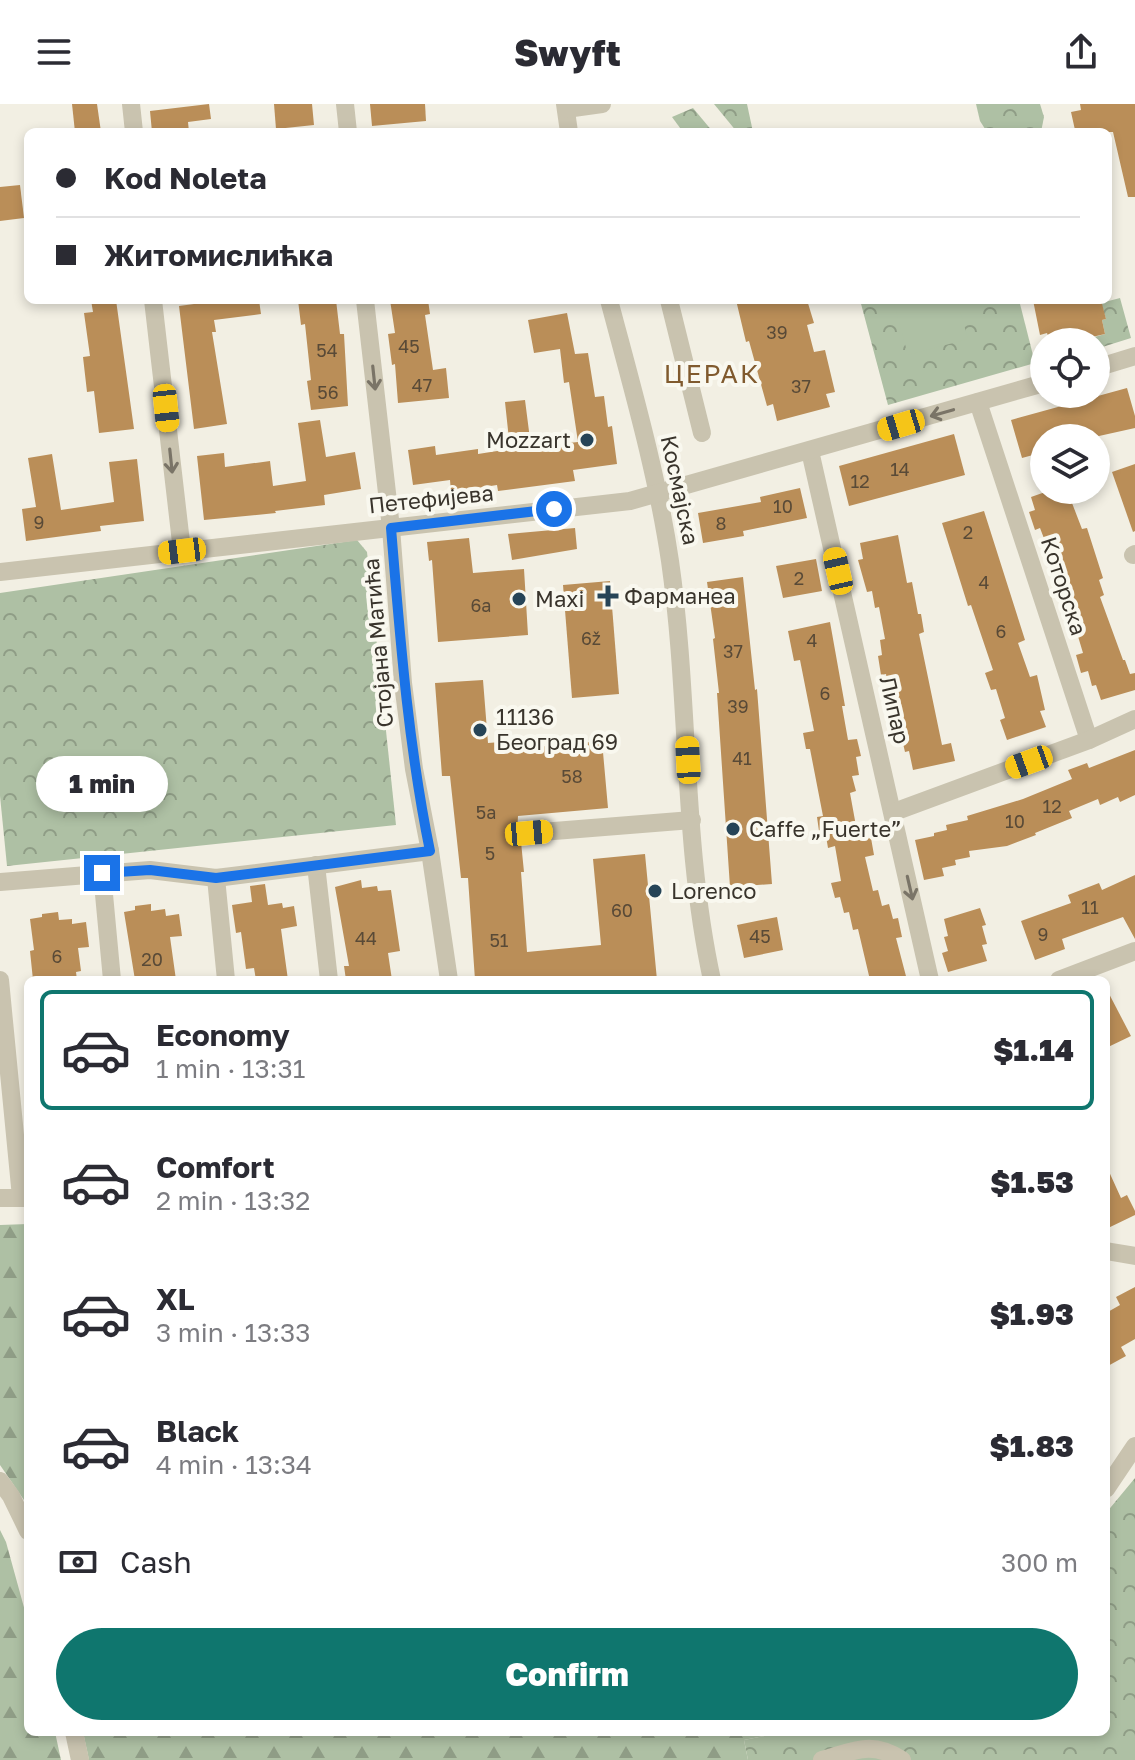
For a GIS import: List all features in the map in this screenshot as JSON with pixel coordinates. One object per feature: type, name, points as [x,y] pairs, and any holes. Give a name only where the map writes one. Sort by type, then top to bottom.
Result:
[{"type":"street","points":[[131,104],[134,128]]},
{"type":"street","points":[[345,104],[348,128]]},
{"type":"street","points":[[569,128],[566,106],[602,104]]},
{"type":"street","points":[[153,304],[182,551]]},
{"type":"street","name":"Стојана Матића","points":[[365,304],[391,528],[403,683],[448,976]]},
{"type":"street","name":"Космајска","points":[[610,304],[658,495],[670,563],[703,942],[711,976]]},
{"type":"street","points":[[670,304],[702,433]]},
{"type":"street","points":[[1110,364],[1135,356]]},
{"type":"street","name":"Петефијева","points":[[0,572],[630,501],[1030,387]]},
{"type":"street","name":"Которска","points":[[978,402],[1089,740]]},
{"type":"street","name":"Липар","points":[[810,451],[929,976]]},
{"type":"street","points":[[894,812],[1089,740],[1135,719]]},
{"type":"street","points":[[529,833],[692,820]]},
{"type":"street","points":[[0,882],[150,870],[216,878],[430,851]]},
{"type":"street","points":[[316,865],[329,976]]},
{"type":"street","points":[[102,873],[112,976]]},
{"type":"street","points":[[216,878],[226,976]]},
{"type":"street","points":[[1069,976],[1135,951]]},
{"type":"street","points":[[0,980],[24,1189]]},
{"type":"street","points":[[0,1198],[24,1198]]},
{"type":"street","points":[[1110,1252],[1135,1256]]},
{"type":"street","points":[[1110,1483],[1135,1446]]},
{"type":"street","points":[[0,1481],[24,1523]]},
{"type":"street","points":[[75,1736],[80,1760]]},
{"type":"street","points":[[822,1760],[877,1748],[887,1750],[902,1760]]},
{"type":"green space","points":[[714,104],[747,104],[752,128],[734,128]]},
{"type":"green space","points":[[976,104],[1040,104],[1044,117],[1042,128],[984,128]]},
{"type":"green space","points":[[693,108],[710,128],[680,128],[672,117]]},
{"type":"green space","points":[[1120,298],[1131,338],[1110,345],[1110,328],[1104,328],[1102,320],[1106,319],[1101,304],[1112,304],[1112,300]]},
{"type":"green space","points":[[861,304],[1020,304],[1030,343],[1030,364],[888,405]]},
{"type":"green space","points":[[894,304],[958,304],[968,339],[908,355]]},
{"type":"green space","points":[[357,540],[367,552],[396,825],[7,866],[0,796],[0,593]]},
{"type":"green space","points":[[24,1224],[24,1500],[0,1465],[0,1225]]},
{"type":"green space","points":[[1135,1478],[1135,1760],[748,1760],[744,1740],[764,1736],[1110,1736],[1110,1508]]},
{"type":"green space","points":[[0,1530],[24,1607],[24,1736],[56,1736],[61,1760],[0,1760]]},
{"type":"green space","points":[[84,1736],[764,1736],[744,1740],[748,1760],[89,1760]]},
{"type":"building","points":[[72,104],[97,104],[100,128],[75,128]]},
{"type":"building","points":[[209,104],[211,119],[188,122],[189,128],[152,128],[150,111]]},
{"type":"building","points":[[274,104],[312,104],[314,125],[276,128]]},
{"type":"building","points":[[370,104],[425,104],[426,121],[372,126]]},
{"type":"building","points":[[1080,104],[1135,104],[1135,197],[1128,197],[1112,128],[1075,128],[1071,112],[1081,110]]},
{"type":"building","points":[[20,185],[24,218],[0,221],[0,187]]},
{"type":"building","points":[[92,304],[117,304],[134,429],[99,433],[94,391],[87,392],[83,357],[90,356],[84,313],[93,312]]},
{"type":"building","points":[[260,304],[261,314],[214,320],[216,332],[212,332],[227,424],[194,429],[179,306]]},
{"type":"building","points":[[298,304],[336,304],[340,334],[344,334],[348,406],[311,410],[305,324],[301,325]]},
{"type":"building","points":[[391,304],[429,304],[430,314],[425,315],[433,370],[446,368],[449,398],[398,403],[395,364],[392,365],[388,334],[395,333]]},
{"type":"building","points":[[737,304],[808,304],[814,323],[807,325],[814,352],[825,350],[835,392],[826,394],[830,407],[777,421],[773,404],[767,406],[749,341],[746,342]]},
{"type":"building","points":[[1034,304],[1102,304],[1106,319],[1102,320],[1104,328],[1039,328]]},
{"type":"building","points":[[567,313],[575,354],[588,353],[595,397],[604,396],[617,464],[573,470],[575,481],[498,491],[497,485],[451,492],[450,480],[413,485],[408,450],[435,446],[436,455],[478,449],[478,454],[510,449],[505,402],[525,400],[531,447],[578,442],[569,382],[564,383],[560,349],[534,353],[528,320]]},
{"type":"building","points":[[1127,388],[1135,428],[1110,434],[1110,424],[1030,424],[1030,456],[1022,458],[1011,420],[1054,408],[1110,408],[1110,393]]},
{"type":"building","points":[[320,420],[326,457],[355,452],[361,489],[324,495],[325,505],[204,520],[197,456],[224,453],[225,467],[270,461],[273,486],[306,481],[298,423]]},
{"type":"building","points":[[954,434],[965,475],[849,506],[839,466]]},
{"type":"building","points":[[52,454],[61,510],[114,502],[109,462],[137,459],[144,521],[100,526],[101,531],[26,541],[22,509],[36,507],[28,458]]},
{"type":"building","points":[[1135,464],[1135,531],[1133,532],[1112,472]]},
{"type":"building","points":[[800,488],[807,518],[743,531],[744,536],[703,543],[698,513],[761,502],[760,497]]},
{"type":"building","points":[[1033,504],[1072,504],[1082,529],[1087,528],[1103,578],[1099,580],[1104,595],[1100,597],[1123,660],[1130,674],[1135,673],[1135,690],[1101,700],[1096,685],[1092,686],[1088,671],[1081,673],[1076,655],[1083,653],[1074,623],[1068,625],[1062,607],[1068,605],[1062,589],[1068,587],[1058,556],[1053,558],[1048,540],[1045,541],[1040,528],[1035,530],[1029,512],[1035,510]]},
{"type":"building","points":[[984,511],[1025,640],[1018,643],[1030,677],[1037,675],[1045,710],[1040,711],[1046,727],[1007,740],[1000,720],[1005,718],[996,689],[991,690],[985,673],[993,670],[971,605],[968,606],[942,523]]},
{"type":"building","points":[[575,528],[577,549],[512,560],[508,534]]},
{"type":"building","points":[[898,535],[907,583],[912,582],[918,614],[921,614],[924,632],[919,634],[942,745],[951,743],[955,761],[913,770],[909,751],[905,752],[902,739],[896,740],[892,722],[899,721],[893,689],[889,690],[886,674],[881,675],[878,656],[882,655],[880,640],[885,639],[879,607],[875,608],[872,591],[867,592],[858,560],[863,559],[860,543]]},
{"type":"building","points":[[469,538],[473,573],[524,569],[528,635],[438,642],[432,560],[429,561],[427,542]]},
{"type":"building","points":[[816,559],[822,591],[783,598],[776,566]]},
{"type":"building","points":[[743,577],[757,689],[772,884],[730,887],[715,638],[707,582]]},
{"type":"building","points":[[610,581],[619,694],[572,698],[563,585]]},
{"type":"building","points":[[830,622],[848,740],[857,739],[861,756],[856,757],[859,775],[852,776],[856,791],[850,793],[856,826],[862,825],[865,839],[871,838],[874,855],[865,857],[873,891],[878,890],[882,906],[889,904],[893,919],[898,918],[902,937],[896,938],[906,976],[869,976],[858,929],[853,930],[849,912],[844,913],[840,897],[835,898],[831,883],[841,881],[835,846],[828,848],[825,830],[819,831],[817,817],[823,816],[810,749],[806,749],[803,733],[814,731],[800,660],[794,661],[788,631]]},
{"type":"building","points":[[483,680],[488,743],[513,741],[514,749],[602,741],[608,808],[518,816],[527,952],[601,945],[593,859],[645,854],[657,976],[475,976],[468,878],[461,878],[450,776],[442,776],[435,683]]},
{"type":"building","points":[[1135,750],[1135,795],[1120,802],[1118,797],[1100,805],[1098,799],[1069,811],[1072,818],[1036,835],[1007,846],[969,851],[970,857],[955,860],[956,865],[942,868],[944,876],[924,880],[915,840],[947,830],[946,825],[968,820],[967,816],[1023,799],[1072,779],[1068,770],[1087,763],[1089,768]]},
{"type":"building","points":[[1135,875],[1135,939],[1123,917],[1062,939],[1065,949],[1035,960],[1021,921],[1071,903],[1068,895],[1099,883],[1102,890]]},
{"type":"building","points":[[361,880],[362,888],[377,886],[378,891],[391,890],[400,951],[388,953],[391,976],[345,976],[344,966],[349,966],[335,887]]},
{"type":"building","points":[[265,884],[268,905],[282,903],[283,908],[294,906],[297,926],[281,929],[287,976],[255,976],[254,968],[246,969],[241,932],[236,933],[232,905],[252,902],[250,886]]},
{"type":"building","points":[[151,904],[151,911],[165,909],[166,916],[179,914],[182,936],[170,937],[175,976],[134,976],[124,912],[135,910],[135,906]]},
{"type":"building","points":[[980,908],[986,925],[982,926],[987,944],[982,945],[987,961],[948,972],[942,953],[948,951],[944,919]]},
{"type":"building","points":[[58,912],[59,920],[72,919],[72,924],[86,922],[89,947],[78,948],[81,971],[76,972],[76,976],[33,976],[30,951],[34,950],[30,919],[42,917],[42,914]]},
{"type":"building","points":[[777,917],[783,950],[744,958],[737,925]]},
{"type":"building","points":[[1110,996],[1131,1036],[1110,1046]]},
{"type":"building","points":[[1110,1174],[1121,1198],[1127,1195],[1135,1215],[1110,1227]]},
{"type":"building","points":[[1135,1287],[1135,1339],[1121,1347],[1126,1356],[1110,1365],[1110,1311],[1120,1305],[1116,1297]]},
{"type":"place","name":"Mozzart","points":[[587,440]]},
{"type":"place","name":"Фарманеа","points":[[608,596]]},
{"type":"place","name":"Maxi","points":[[519,599]]},
{"type":"place","name":"11136 Београд 69","points":[[480,730]]},
{"type":"place","name":"Caffe „Fuerte”","points":[[733,829]]},
{"type":"place","name":"Lorenco","points":[[655,891]]},
{"type":"district","name":"ЦЕРАК","points":[[712,374]]},
{"type":"route","points":[[102,873],[150,870],[216,878],[430,851],[419,802],[403,683],[391,528],[554,509]]}]
